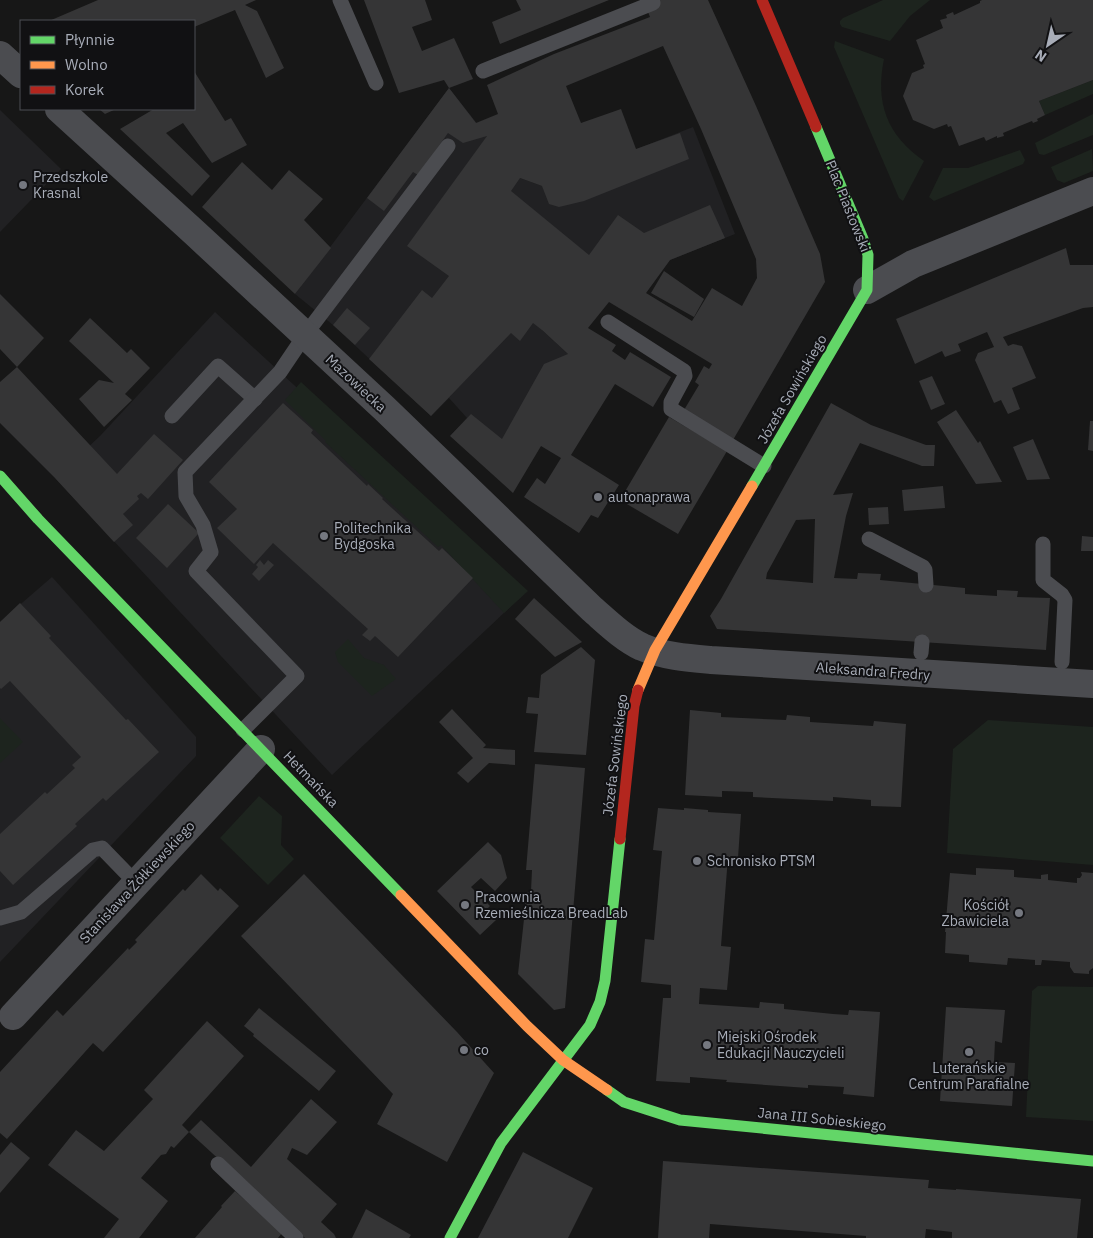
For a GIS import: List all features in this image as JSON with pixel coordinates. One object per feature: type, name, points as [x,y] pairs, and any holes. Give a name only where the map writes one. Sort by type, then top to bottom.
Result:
[{"type":"street","name":"Plac Piastowski","points":[[769,2],[863,239],[868,255],[866,290]]},
{"type":"street","points":[[0,55],[20,73]]},
{"type":"street","name":"Mazowiecka","points":[[61,110],[385,409],[592,609],[622,635],[642,647],[655,650]]},
{"type":"street","points":[[866,290],[913,264],[1093,191]]},
{"type":"street","name":"Józefa Sowińskiego","points":[[450,1238],[500,1143],[594,1016],[604,981],[634,706],[639,684],[655,650],[866,290]]},
{"type":"street","points":[[0,476],[13,490]]},
{"type":"street","name":"Hetmańska","points":[[13,490],[38,519],[521,1019],[563,1060]]},
{"type":"street","name":"Aleksandra Fredry","points":[[655,650],[670,655],[711,660],[1093,684]]},
{"type":"street","name":"Stanisława Żółkiewskiego","points":[[13,1016],[136,883],[252,740]]},
{"type":"street","name":"Jana III Sobieskiego","points":[[563,1060],[624,1102],[680,1120],[1093,1161]]},
{"type":"lane","points":[[340,0],[376,83]]},
{"type":"lane","points":[[483,71],[652,3]]},
{"type":"lane","points":[[252,740],[298,676],[196,571],[211,552],[203,525],[186,496],[186,472],[288,361],[305,335],[448,146]]},
{"type":"lane","points":[[608,322],[684,370],[685,376],[671,402],[671,409],[764,466]]},
{"type":"lane","points":[[172,416],[218,366],[255,399]]},
{"type":"lane","points":[[0,500],[13,490]]},
{"type":"lane","points":[[869,539],[923,567],[926,585]]},
{"type":"lane","points":[[1043,544],[1043,580],[1062,595],[1065,600],[1062,662]]},
{"type":"lane","points":[[0,918],[21,912],[93,850],[102,848],[136,883]]},
{"type":"lane","points":[[218,1164],[296,1238]]},
{"type":"shaded area","points":[[883,0],[930,0],[910,16],[890,41],[842,27],[840,24],[843,18]]},
{"type":"shaded area","points":[[835,41],[884,59],[881,90],[887,117],[901,140],[924,161],[903,201],[899,198],[834,47]]},
{"type":"shaded area","points":[[1093,80],[1093,94],[1045,115],[1039,101]]},
{"type":"shaded area","points":[[449,88],[520,178],[542,186],[693,127],[735,234],[670,260],[646,293],[614,275],[542,330],[568,354],[541,446],[450,436],[467,418],[449,398],[431,416],[333,325],[295,294]]},
{"type":"shaded area","name":"Przedszkole Krasnal","points":[[0,110],[61,169],[0,232]]},
{"type":"shaded area","points":[[1093,114],[1093,135],[1044,155],[1039,154],[1035,143]]},
{"type":"shaded area","points":[[1092,149],[1093,171],[1064,183],[1057,180],[1051,167]]},
{"type":"shaded area","points":[[1020,150],[1025,160],[1023,164],[934,201],[929,197],[943,168],[968,168]]},
{"type":"shaded area","points":[[215,312],[522,596],[332,775],[55,478],[100,436]]},
{"type":"shaded area","points":[[301,382],[528,591],[504,613],[441,545],[438,547],[325,442],[285,400]]},
{"type":"shaded area","points":[[52,577],[196,737],[196,756],[0,962],[0,622]]},
{"type":"shaded area","points":[[348,639],[364,658],[384,665],[396,679],[372,696],[338,662],[335,652]]},
{"type":"shaded area","points":[[0,718],[23,742],[0,763]]},
{"type":"shaded area","points":[[988,720],[1093,727],[1093,865],[947,853],[953,749]]},
{"type":"shaded area","points":[[259,796],[282,816],[281,845],[294,859],[268,885],[220,838]]},
{"type":"shaded area","points":[[1038,986],[1093,987],[1093,1121],[1026,1117],[1032,991]]},
{"type":"building","points":[[98,0],[256,0],[245,5],[257,11],[284,68],[266,78],[235,10],[195,27],[195,20],[51,20]]},
{"type":"building","points":[[364,0],[425,0],[432,20],[412,27],[422,51],[454,38],[473,79],[449,88],[444,80],[399,93]]},
{"type":"building","points":[[516,0],[609,0],[500,44],[492,22],[521,10]]},
{"type":"building","points":[[643,0],[708,0],[820,254],[825,282],[733,440],[684,410],[699,385],[695,382],[704,366],[709,369],[712,364],[609,302],[588,328],[616,345],[612,351],[625,360],[630,352],[671,377],[653,407],[615,384],[571,455],[619,485],[598,518],[591,515],[579,533],[524,497],[537,478],[545,484],[561,458],[541,446],[513,493],[450,436],[471,414],[502,439],[544,364],[568,354],[542,330],[533,323],[520,341],[511,333],[431,416],[369,359],[422,290],[432,298],[449,276],[407,246],[487,136],[463,143],[448,133],[418,175],[413,172],[384,211],[367,198],[449,88],[476,123],[498,114],[487,85],[554,54],[650,17]],"holes":[[[663,46],[701,129],[756,259],[757,278],[742,306],[712,288],[692,321],[646,293],[670,260],[725,238],[710,205],[644,233],[618,215],[589,255],[511,191],[520,178],[542,186],[549,204],[559,207],[584,201],[689,159],[680,133],[636,149],[621,109],[581,123],[566,86]]]},
{"type":"building","points":[[982,0],[1093,0],[1093,80],[1039,101],[1045,115],[1037,119],[1038,121],[1033,123],[1032,121],[1003,133],[1004,136],[997,138],[997,136],[986,141],[984,137],[959,146],[951,126],[948,127],[947,124],[934,129],[913,120],[903,96],[912,73],[924,68],[923,65],[925,64],[916,40],[943,28],[940,20],[947,18],[946,15],[953,12],[954,15],[980,3]]},
{"type":"building","points":[[195,73],[225,121],[231,118],[247,145],[212,163],[183,123],[166,133],[210,176],[192,196],[120,129],[152,110],[195,110]]},
{"type":"building","points":[[100,110],[114,110],[105,114]]},
{"type":"building","points":[[242,162],[272,190],[289,170],[323,199],[304,220],[331,248],[295,294],[202,207]]},
{"type":"building","points":[[1066,248],[1070,265],[1093,265],[1093,307],[1083,308],[1003,337],[1008,346],[1013,344],[1022,346],[1036,378],[1012,388],[1020,409],[1008,414],[1001,400],[994,403],[975,360],[978,353],[994,347],[987,332],[958,344],[961,351],[945,357],[942,351],[915,364],[896,319]]},
{"type":"building","points":[[664,271],[704,299],[694,317],[651,293]]},
{"type":"building","points":[[0,294],[44,338],[17,367],[0,349]]},
{"type":"building","points":[[347,308],[370,328],[355,345],[333,325]]},
{"type":"building","points":[[90,318],[127,353],[131,349],[150,368],[125,394],[132,400],[104,427],[79,399],[99,380],[114,383],[69,341]]},
{"type":"building","points":[[17,367],[117,474],[154,434],[183,460],[148,499],[141,493],[137,496],[139,499],[123,514],[133,525],[114,542],[55,478],[0,423],[0,382]]},
{"type":"building","points":[[932,376],[945,404],[931,410],[919,381]]},
{"type":"building","name":"Politechnika Bydgoska","points":[[283,403],[313,430],[311,433],[367,486],[368,484],[439,551],[442,548],[473,578],[398,657],[375,636],[370,641],[362,635],[368,629],[273,543],[254,564],[217,528],[237,509],[209,482]]},
{"type":"building","points":[[831,403],[871,425],[926,445],[935,445],[934,466],[922,466],[860,443],[833,495],[853,493],[846,516],[834,578],[857,579],[858,573],[881,574],[880,580],[965,588],[965,594],[997,596],[997,590],[1018,591],[1017,597],[1050,598],[1046,650],[717,629],[710,616]],"holes":[[[815,519],[813,583],[766,579],[767,573],[796,520]]]},
{"type":"building","points":[[956,410],[978,443],[980,441],[1002,482],[976,484],[937,422]]},
{"type":"building","points":[[669,417],[727,451],[678,534],[620,500]]},
{"type":"building","points":[[1090,421],[1093,421],[1093,451],[1088,450]]},
{"type":"building","points":[[1033,439],[1050,479],[1027,480],[1013,447]]},
{"type":"building","points":[[943,486],[945,508],[904,511],[902,490]]},
{"type":"building","points":[[168,504],[199,533],[167,568],[136,538]]},
{"type":"building","points":[[888,507],[889,524],[869,525],[868,508]]},
{"type":"building","points":[[1082,536],[1093,537],[1093,551],[1081,551]]},
{"type":"building","points":[[260,560],[264,565],[268,560],[274,565],[259,581],[252,574],[258,567],[256,565]]},
{"type":"building","points":[[534,598],[582,642],[555,657],[515,619]]},
{"type":"building","points":[[20,603],[51,636],[49,638],[126,720],[128,719],[159,752],[106,801],[103,798],[75,824],[77,826],[13,885],[0,871],[0,834],[45,792],[47,794],[75,768],[72,765],[81,757],[10,681],[0,688],[0,622]]},
{"type":"building","points":[[581,647],[595,660],[586,755],[534,752],[538,714],[526,713],[528,697],[539,698],[541,675]]},
{"type":"building","points":[[452,709],[486,745],[483,748],[515,750],[515,765],[489,763],[468,783],[457,773],[473,758],[439,722]]},
{"type":"building","points":[[690,710],[721,713],[721,717],[786,720],[787,715],[810,717],[810,722],[873,726],[874,721],[906,724],[901,807],[871,806],[871,800],[833,797],[833,801],[753,797],[753,792],[722,791],[722,797],[685,795]]},
{"type":"building","points":[[535,764],[585,768],[565,1008],[554,1010],[518,974],[525,910],[524,894],[531,891],[532,870],[526,870]]},
{"type":"building","points":[[658,808],[684,810],[684,808],[741,814],[738,858],[728,857],[721,946],[731,947],[727,990],[700,988],[699,1004],[759,1008],[760,1002],[784,1004],[784,1009],[833,1014],[848,1015],[849,1010],[880,1012],[874,1097],[843,1094],[844,1087],[808,1085],[808,1088],[726,1082],[727,1080],[690,1077],[690,1083],[656,1081],[663,998],[671,998],[671,985],[641,982],[645,939],[654,940],[662,851],[653,850]]},
{"type":"building","points":[[488,842],[501,855],[507,878],[495,891],[481,878],[471,887],[490,906],[486,910],[496,920],[480,935],[437,891]]},
{"type":"building","name":"Kościół Zbawiciela","points":[[976,868],[1014,870],[1014,877],[1041,879],[1041,875],[1048,874],[1048,880],[1077,883],[1077,878],[1080,878],[1082,875],[1081,872],[1093,873],[1093,968],[1089,971],[1089,974],[1074,973],[1070,967],[1070,962],[1042,960],[1041,965],[1035,965],[1035,960],[1008,958],[1007,965],[969,962],[969,955],[945,953],[950,873],[976,875]]},
{"type":"building","points":[[201,874],[218,891],[220,888],[239,906],[103,1052],[93,1043],[7,1139],[0,1133],[0,1072],[57,1010],[63,1016],[128,948],[129,950],[137,942],[135,940],[183,889],[185,891]]},
{"type":"building","points":[[304,874],[457,1032],[494,1073],[447,1162],[377,1124],[393,1094],[241,936]]},
{"type":"building","name":"Luterańskie Centrum Parafialne","points":[[946,1007],[1005,1010],[1002,1043],[995,1041],[994,1062],[1015,1063],[1012,1106],[940,1101]]},
{"type":"building","points":[[259,1008],[336,1071],[319,1091],[253,1036],[254,1034],[244,1026]]},
{"type":"building","points":[[207,1021],[244,1056],[182,1125],[189,1132],[174,1148],[171,1146],[166,1154],[161,1155],[141,1178],[168,1201],[139,1238],[104,1238],[119,1219],[48,1165],[76,1130],[104,1151],[153,1099],[144,1090]]},
{"type":"building","points":[[311,1099],[337,1122],[307,1155],[292,1148],[287,1159],[337,1204],[321,1222],[336,1238],[305,1238],[189,1132],[201,1120],[251,1167]]},
{"type":"building","points":[[11,1142],[30,1158],[0,1193],[0,1155]]},
{"type":"building","points":[[523,1152],[593,1188],[568,1238],[478,1238]]},
{"type":"building","points":[[663,1161],[929,1180],[928,1188],[1081,1199],[1077,1238],[952,1238],[952,1232],[926,1229],[925,1238],[866,1238],[866,1236],[710,1224],[709,1238],[658,1238]]},
{"type":"building","points":[[235,1191],[282,1233],[278,1238],[195,1238]]},
{"type":"building","points":[[366,1209],[411,1235],[409,1238],[352,1238]]},
{"type":"traffic: fast","points":[[752,486],[867,290],[868,255],[863,239],[816,127]]},
{"type":"traffic: fast","points":[[0,476],[38,519],[401,895]]},
{"type":"traffic: fast","points":[[450,1238],[501,1143],[590,1025],[600,1002],[605,981],[620,839]]},
{"type":"traffic: fast","points":[[607,1090],[624,1102],[680,1120],[1093,1161]]},
{"type":"traffic: slow","points":[[638,690],[655,650],[752,486]]},
{"type":"traffic: slow","points":[[401,895],[527,1026],[563,1060],[607,1090]]},
{"type":"traffic: jam","points":[[762,0],[816,127]]},
{"type":"traffic: jam","points":[[620,839],[634,706],[638,690]]},
{"type":"place","name":"Przedszkole Krasnal","points":[[23,185]]},
{"type":"place","name":"autonaprawa","points":[[598,497]]},
{"type":"place","name":"Politechnika Bydgoska","points":[[324,536]]},
{"type":"place","name":"Schronisko PTSM","points":[[697,861]]},
{"type":"place","name":"Pracownia Rzemieślnicza BreadLab","points":[[465,905]]},
{"type":"place","name":"Kościół Zbawiciela","points":[[1019,913]]},
{"type":"place","name":"Miejski Ośrodek Edukacji Nauczycieli","points":[[707,1045]]},
{"type":"place","name":"co","points":[[464,1050]]},
{"type":"place","name":"Luterańskie Centrum Parafialne","points":[[969,1052]]}]
